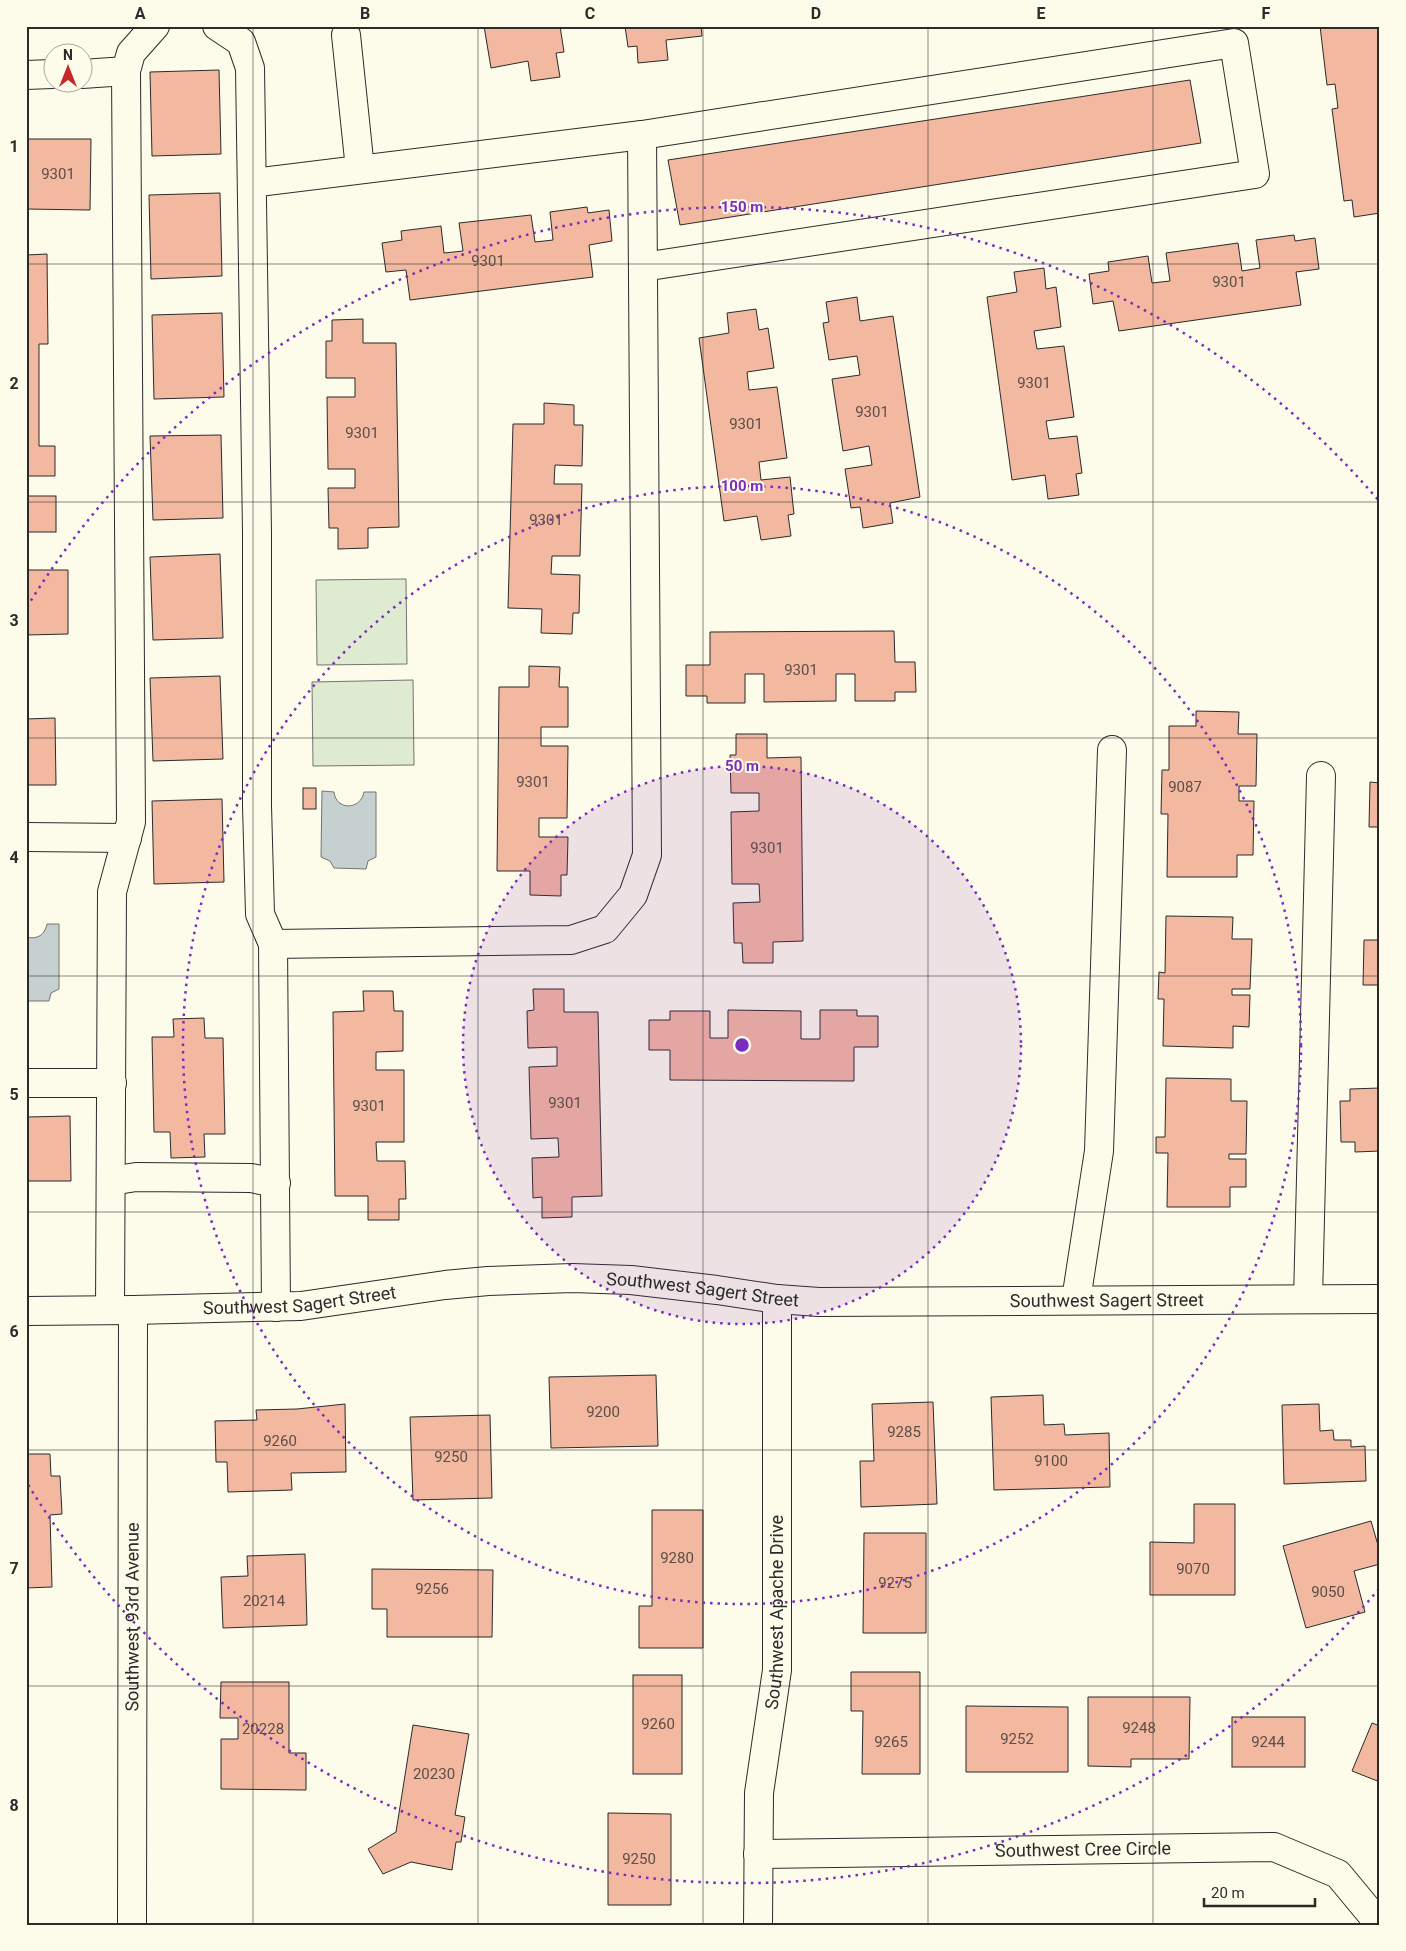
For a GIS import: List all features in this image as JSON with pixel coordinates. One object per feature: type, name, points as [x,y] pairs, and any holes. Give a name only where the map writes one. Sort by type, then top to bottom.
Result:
[{"type":"street","points":[[92,73],[126,71],[131,53],[155,26]]},
{"type":"street","points":[[217,26],[241,42],[250,68],[257,533],[257,797],[260,914],[272,944],[276,1307]]},
{"type":"street","points":[[346,35],[360,169]]},
{"type":"street","points":[[252,183],[642,135],[1234,43],[1255,174],[643,267]]},
{"type":"street","name":"Southwest 93rd Avenue","points":[[126,71],[131,822],[112,892],[111,1181],[121,1310],[132,1925]]},
{"type":"street","points":[[26,75],[42,74]]},
{"type":"street","points":[[272,944],[571,940],[605,929],[633,895],[647,855],[642,135]]},
{"type":"street","points":[[1076,1300],[1098,1151],[1112,750]]},
{"type":"street","points":[[1308,1299],[1321,776]]},
{"type":"street","points":[[26,837],[127,838]]},
{"type":"street","points":[[26,1083],[112,1083]]},
{"type":"street","points":[[111,1181],[136,1177],[241,1178],[276,1182]]},
{"type":"street","name":"Southwest Sagert Street","points":[[26,1311],[301,1306],[445,1285],[527,1279],[631,1280],[777,1299],[818,1302],[1380,1299]]},
{"type":"street","name":"Southwest Apache Drive","points":[[758,1925],[759,1793],[777,1670],[777,1299]]},
{"type":"street","name":"Southwest Cree Circle","points":[[758,1854],[1274,1847],[1338,1874],[1372,1915],[1376,1925]]},
{"type":"green space","points":[[406,579],[407,664],[317,665],[316,580]]},
{"type":"green space","points":[[413,680],[414,765],[313,766],[312,682]]},
{"type":"shaded area","points":[[322,791],[334,792],[339,803],[349,806],[358,802],[364,792],[376,792],[376,857],[368,861],[366,869],[334,868],[330,861],[321,857]]},
{"type":"shaded area","points":[[47,924],[59,924],[59,989],[51,993],[49,1001],[26,1001],[26,937],[34,938],[40,936]]},
{"type":"building","points":[[484,26],[560,26],[564,52],[556,53],[560,77],[531,81],[528,61],[491,68]]},
{"type":"building","points":[[625,26],[701,26],[702,36],[666,40],[668,60],[638,63],[637,46],[628,47]]},
{"type":"building","points":[[1320,26],[1380,26],[1380,213],[1354,217],[1352,200],[1344,201],[1332,109],[1338,108],[1335,84],[1327,85]]},
{"type":"building","points":[[219,70],[221,154],[152,156],[150,72]]},
{"type":"building","points":[[1190,80],[1201,143],[680,225],[668,160]]},
{"type":"building","points":[[26,139],[91,139],[90,210],[26,209]]},
{"type":"building","points":[[220,193],[222,276],[151,279],[149,195]]},
{"type":"building","points":[[587,207],[588,213],[609,210],[612,241],[589,245],[593,277],[410,300],[406,270],[386,272],[382,243],[402,240],[401,231],[441,226],[444,253],[463,251],[459,223],[531,215],[535,242],[553,240],[550,212]]},
{"type":"building","points":[[1294,235],[1295,241],[1315,238],[1319,269],[1296,272],[1301,305],[1119,331],[1113,301],[1093,304],[1089,274],[1109,271],[1108,262],[1148,256],[1152,283],[1170,281],[1166,253],[1238,243],[1242,271],[1260,268],[1256,240]]},
{"type":"building","points":[[47,254],[48,344],[39,344],[39,446],[55,446],[55,476],[26,476],[26,255]]},
{"type":"building","points":[[1044,268],[1046,289],[1056,287],[1061,327],[1034,331],[1037,349],[1064,346],[1074,417],[1046,421],[1049,439],[1077,436],[1082,473],[1076,474],[1079,495],[1048,499],[1045,475],[1012,480],[987,297],[1017,292],[1014,272]]},
{"type":"building","points":[[857,297],[860,321],[893,316],[920,497],[890,503],[893,523],[863,528],[860,507],[851,508],[845,469],[872,465],[869,446],[843,451],[832,379],[860,375],[857,356],[829,360],[823,323],[829,322],[826,302]]},
{"type":"building","points":[[756,309],[759,330],[768,328],[774,368],[747,372],[749,390],[777,387],[787,458],[759,462],[761,480],[790,477],[794,514],[788,515],[791,536],[761,540],[757,516],[724,521],[699,338],[729,333],[727,313]]},
{"type":"building","points":[[222,313],[224,397],[154,399],[152,315]]},
{"type":"building","points":[[363,319],[363,343],[396,343],[399,527],[368,528],[368,548],[338,549],[338,528],[329,528],[328,488],[355,488],[355,469],[328,469],[327,397],[355,397],[355,378],[326,378],[326,341],[332,341],[332,320]]},
{"type":"building","points":[[544,403],[574,405],[574,425],[583,425],[582,466],[555,465],[554,484],[582,484],[580,556],[552,556],[551,574],[580,575],[579,613],[573,613],[572,634],[541,633],[542,609],[508,608],[513,424],[544,424]]},
{"type":"building","points":[[221,435],[223,518],[153,520],[150,436]]},
{"type":"building","points":[[26,496],[56,496],[56,532],[26,532]]},
{"type":"building","points":[[220,554],[223,638],[153,640],[150,557]]},
{"type":"building","points":[[26,570],[68,570],[68,634],[26,635]]},
{"type":"building","points":[[894,631],[895,662],[915,662],[916,692],[895,692],[895,701],[855,701],[855,674],[836,674],[836,701],[764,702],[764,674],[745,674],[745,703],[707,703],[707,696],[686,696],[686,665],[710,665],[710,632]]},
{"type":"building","points":[[529,666],[560,667],[559,687],[568,687],[568,727],[541,727],[541,746],[568,746],[567,818],[539,818],[539,837],[568,837],[567,875],[561,875],[561,896],[530,895],[530,871],[497,871],[499,687],[529,687]]},
{"type":"building","points":[[220,676],[223,759],[153,761],[150,678]]},
{"type":"building","points":[[1196,711],[1239,712],[1238,734],[1257,734],[1256,786],[1239,786],[1239,801],[1254,801],[1253,855],[1237,855],[1237,877],[1167,877],[1168,814],[1161,814],[1162,770],[1169,770],[1169,726],[1196,726]]},
{"type":"building","points":[[55,718],[56,785],[26,785],[26,719]]},
{"type":"building","points":[[736,734],[767,734],[767,758],[801,757],[803,941],[773,942],[773,963],[743,963],[742,943],[734,943],[733,903],[760,902],[759,884],[732,884],[731,812],[759,811],[759,793],[731,793],[730,755],[736,755]]},
{"type":"building","points":[[1370,782],[1380,783],[1380,827],[1369,827]]},
{"type":"building","points":[[303,788],[316,788],[316,809],[303,809]]},
{"type":"building","points":[[222,799],[224,882],[154,884],[152,801]]},
{"type":"building","points":[[1166,916],[1233,917],[1232,939],[1252,939],[1250,989],[1232,989],[1232,995],[1250,995],[1249,1027],[1233,1026],[1233,1048],[1163,1046],[1164,999],[1158,999],[1159,972],[1165,973]]},
{"type":"building","points":[[1364,940],[1380,940],[1380,985],[1363,985]]},
{"type":"building","points":[[533,989],[564,989],[564,1012],[598,1012],[602,1196],[572,1197],[572,1217],[542,1218],[542,1197],[533,1198],[532,1158],[559,1157],[558,1138],[531,1139],[529,1067],[557,1066],[557,1047],[528,1048],[527,1011],[534,1010]]},
{"type":"building","points":[[363,991],[393,991],[394,1011],[403,1011],[403,1051],[376,1052],[376,1070],[404,1070],[404,1142],[376,1142],[377,1161],[405,1161],[406,1199],[399,1199],[399,1220],[368,1220],[368,1196],[335,1196],[333,1012],[364,1011]]},
{"type":"building","points":[[728,1010],[801,1011],[801,1039],[820,1039],[820,1010],[857,1010],[857,1016],[878,1016],[878,1047],[854,1047],[854,1081],[670,1080],[670,1050],[649,1050],[649,1020],[670,1020],[670,1011],[710,1011],[710,1038],[728,1038]]},
{"type":"building","points":[[204,1018],[205,1038],[223,1038],[225,1134],[204,1134],[205,1157],[171,1158],[170,1132],[154,1132],[152,1037],[174,1037],[173,1019]]},
{"type":"building","points":[[1166,1078],[1231,1079],[1231,1101],[1247,1101],[1246,1154],[1229,1154],[1229,1159],[1246,1159],[1246,1187],[1230,1187],[1230,1207],[1167,1207],[1168,1153],[1156,1153],[1156,1137],[1165,1137]]},
{"type":"building","points":[[1380,1088],[1380,1151],[1355,1152],[1355,1142],[1341,1142],[1340,1101],[1350,1101],[1350,1089]]},
{"type":"building","points":[[70,1116],[71,1181],[26,1181],[27,1117]]},
{"type":"building","points":[[656,1375],[658,1446],[551,1448],[549,1377]]},
{"type":"building","points":[[1043,1395],[1044,1425],[1064,1424],[1065,1435],[1109,1433],[1110,1487],[994,1490],[991,1397]]},
{"type":"building","points":[[933,1402],[937,1504],[861,1507],[860,1461],[874,1461],[872,1404]]},
{"type":"building","points":[[345,1404],[346,1472],[291,1473],[292,1490],[228,1492],[227,1462],[216,1462],[215,1421],[257,1420],[256,1410],[297,1409]]},
{"type":"building","points":[[1319,1404],[1320,1431],[1333,1430],[1334,1440],[1351,1440],[1351,1447],[1365,1446],[1366,1481],[1284,1484],[1282,1405]]},
{"type":"building","points":[[490,1415],[492,1498],[413,1500],[410,1417]]},
{"type":"building","points":[[26,1436],[28,1436],[28,1454],[50,1454],[51,1476],[60,1476],[62,1514],[50,1515],[52,1587],[26,1588]]},
{"type":"building","points":[[1194,1504],[1235,1504],[1235,1595],[1150,1595],[1150,1542],[1194,1543]]},
{"type":"building","points":[[652,1510],[703,1510],[703,1648],[639,1648],[639,1606],[652,1606]]},
{"type":"building","points":[[1371,1521],[1380,1552],[1380,1564],[1354,1571],[1365,1612],[1306,1628],[1283,1546]]},
{"type":"building","points":[[864,1533],[926,1533],[926,1633],[863,1633]]},
{"type":"building","points":[[305,1554],[307,1625],[223,1628],[221,1577],[248,1576],[247,1556]]},
{"type":"building","points":[[372,1569],[493,1570],[492,1637],[387,1637],[387,1609],[372,1609]]},
{"type":"building","points":[[851,1672],[920,1672],[920,1774],[862,1774],[863,1711],[851,1711]]},
{"type":"building","points":[[633,1675],[682,1675],[682,1774],[633,1774]]},
{"type":"building","points":[[221,1682],[289,1682],[289,1753],[306,1753],[306,1790],[221,1789],[221,1739],[238,1739],[238,1718],[220,1718]]},
{"type":"building","points":[[1088,1697],[1190,1697],[1189,1759],[1131,1759],[1131,1767],[1088,1766]]},
{"type":"building","points":[[966,1706],[1068,1707],[1068,1772],[966,1772]]},
{"type":"building","points":[[1232,1717],[1305,1717],[1305,1767],[1232,1767]]},
{"type":"building","points":[[1372,1723],[1380,1726],[1380,1782],[1352,1771]]},
{"type":"building","points":[[413,1725],[469,1734],[455,1815],[465,1817],[461,1842],[456,1842],[452,1870],[411,1862],[383,1874],[368,1849],[396,1832]]},
{"type":"building","points":[[608,1813],[671,1814],[671,1905],[608,1905]]}]
